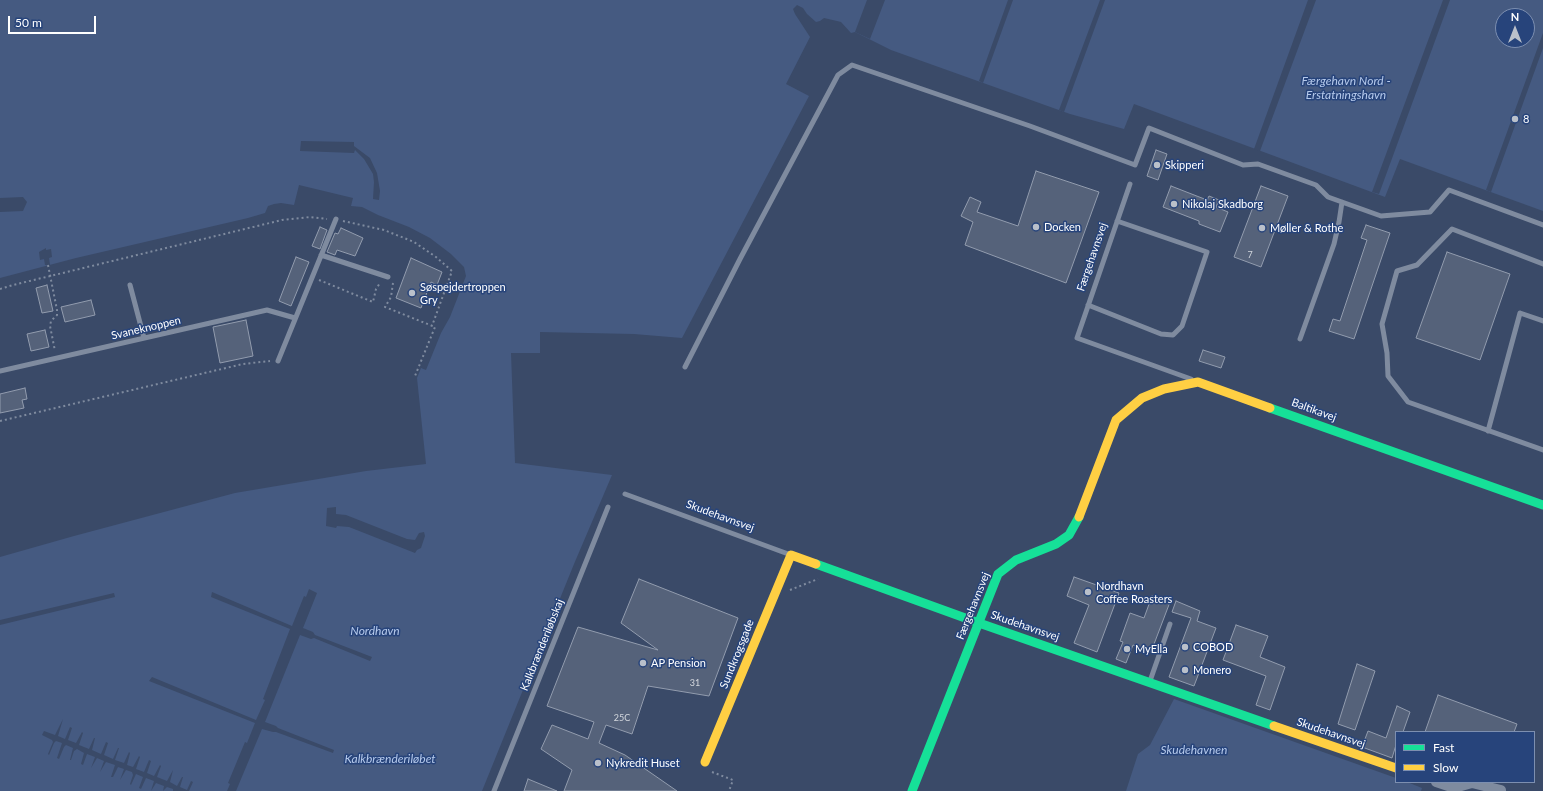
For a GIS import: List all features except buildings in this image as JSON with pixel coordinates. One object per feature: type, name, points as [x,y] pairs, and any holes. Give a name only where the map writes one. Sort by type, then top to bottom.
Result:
[{"type":"street","name":"Baltikavej","points":[[1198,382],[1543,505]]},
{"type":"street","name":"Færgehavnsvej","points":[[912,791],[998,574],[1016,560],[1056,544],[1069,535],[1077,524],[1116,420],[1142,398],[1164,388],[1198,382]]},
{"type":"street","name":"Skudehavnsvej","points":[[791,555],[979,623],[1395,768]]},
{"type":"street","name":"Sundkrogsgade","points":[[705,762],[791,555]]},
{"type":"street","points":[[1439,783],[1454,788],[1472,783],[1501,790]]},
{"type":"lane","points":[[685,367],[740,259],[838,75],[852,66],[1030,126],[1135,165],[1149,128],[1243,165],[1258,164],[1316,185],[1328,197],[1381,216],[1430,212],[1449,190],[1543,225]]},
{"type":"lane","name":"Færgehavnsvej","points":[[1077,338],[1130,184]]},
{"type":"lane","points":[[1300,339],[1334,244],[1340,222],[1342,202]]},
{"type":"lane","points":[[278,361],[336,219]]},
{"type":"lane","points":[[1088,305],[1161,334],[1173,335],[1182,326],[1207,252],[1117,221]]},
{"type":"lane","points":[[1543,264],[1452,229],[1417,265],[1397,271],[1382,324],[1387,353],[1388,376],[1408,402],[1543,450]]},
{"type":"lane","points":[[321,255],[388,277]]},
{"type":"lane","points":[[130,284],[144,338]]},
{"type":"lane","name":"Svaneknoppen","points":[[0,371],[267,310],[295,318]]},
{"type":"lane","points":[[1488,431],[1520,314],[1543,321]]},
{"type":"lane","name":"Baltikavej","points":[[1077,338],[1198,382]]},
{"type":"lane","name":"Skudehavnsvej","points":[[625,494],[791,555]]},
{"type":"lane","name":"Kalkbrænderiløbskaj","points":[[494,791],[608,507]]},
{"type":"lane","points":[[1149,682],[1170,624]]},
{"type":"path","points":[[0,289],[13,284],[282,220],[310,217],[336,219],[384,230],[414,242],[436,256],[452,271],[432,326]]},
{"type":"path","points":[[48,265],[57,310],[57,315],[50,326],[57,358]]},
{"type":"path","points":[[312,277],[373,302],[379,284],[388,277],[392,280],[393,288],[391,297],[384,307],[435,327],[415,376]]},
{"type":"path","points":[[0,421],[243,364],[278,361]]},
{"type":"path","points":[[774,596],[837,572]]},
{"type":"path","points":[[705,762],[711,772],[733,780],[729,791]]},
{"type":"water","points":[[0,0],[1543,0],[1543,211],[1400,159],[1385,197],[1134,104],[1124,129],[1070,114],[891,50],[855,32],[851,33],[841,22],[824,18],[816,22],[803,8],[797,5],[793,9],[795,14],[810,37],[786,84],[809,96],[682,338],[634,334],[540,332],[540,353],[511,353],[515,463],[612,475],[574,564],[482,791],[0,791],[0,557],[235,493],[366,471],[426,464],[417,378],[421,368],[426,370],[441,333],[450,317],[466,276],[464,267],[451,254],[430,238],[409,227],[362,207],[351,206],[353,198],[299,185],[294,205],[281,203],[274,204],[268,206],[265,213],[248,218],[76,258],[0,278]]},
{"type":"water","name":"Skudehavnen","points":[[1174,699],[1395,778],[1395,783],[1410,783],[1422,788],[1421,791],[1126,791],[1138,754],[1150,745]]},
{"type":"pier","points":[[867,0],[885,0],[870,39],[855,32]]},
{"type":"pier","points":[[1008,0],[1013,0],[983,83],[979,81]]},
{"type":"pier","points":[[1100,0],[1105,0],[1064,112],[1059,110]]},
{"type":"pier","points":[[1308,0],[1316,0],[1260,151],[1254,149]]},
{"type":"pier","points":[[1443,0],[1450,0],[1379,194],[1372,192]]},
{"type":"pier","name":"8","points":[[1543,33],[1543,48],[1491,192],[1486,190]]},
{"type":"pier","points":[[301,141],[354,142],[354,146],[370,158],[377,173],[380,191],[379,200],[373,199],[373,174],[364,159],[355,150],[354,153],[300,151]]},
{"type":"pier","points":[[23,197],[27,202],[23,211],[0,212],[0,198]]},
{"type":"pier","points":[[46,248],[46,250],[51,249],[52,257],[49,258],[50,265],[45,265],[44,259],[40,260],[39,252]]},
{"type":"pier","points":[[336,507],[336,514],[346,515],[407,539],[415,540],[419,533],[424,532],[425,536],[421,548],[415,553],[349,527],[337,526],[336,528],[326,526],[327,508]]},
{"type":"pier","points":[[309,589],[317,593],[303,628],[313,632],[315,635],[372,657],[370,661],[314,638],[311,639],[300,635],[265,722],[334,750],[333,753],[276,732],[262,729],[236,791],[227,791],[230,784],[228,783],[245,742],[247,743],[255,723],[149,681],[152,677],[256,720],[265,700],[263,699],[290,629],[211,597],[212,592],[292,626],[304,596],[306,597]]},
{"type":"pier","points":[[114,593],[115,597],[0,625],[0,620]]},
{"type":"pier","points":[[63,719],[58,736],[65,739],[70,727],[72,728],[68,740],[76,743],[82,732],[79,745],[89,749],[95,738],[92,750],[101,754],[106,742],[108,743],[104,755],[113,759],[119,748],[115,760],[124,763],[129,752],[127,765],[133,767],[139,756],[136,769],[144,772],[149,760],[151,761],[147,773],[154,776],[160,765],[161,766],[157,777],[167,781],[173,770],[170,782],[177,786],[183,777],[180,787],[187,790],[191,781],[193,782],[189,791],[173,791],[173,789],[167,787],[163,791],[164,786],[156,783],[151,791],[154,781],[146,778],[141,789],[139,788],[143,777],[136,774],[131,785],[133,775],[132,772],[126,770],[120,780],[124,769],[118,767],[113,777],[111,777],[115,765],[106,762],[100,772],[104,761],[97,758],[91,768],[95,757],[87,754],[83,765],[81,764],[84,753],[77,749],[74,751],[70,760],[73,748],[66,745],[59,759],[57,758],[62,743],[56,741],[49,755],[48,754],[53,742],[42,735],[44,731],[55,735]]},
{"type":"traffic: fast","points":[[1270,408],[1543,505]]},
{"type":"traffic: fast","points":[[912,791],[998,574],[1016,560],[1056,544],[1069,535],[1079,517]]},
{"type":"traffic: fast","points":[[816,564],[979,623],[1274,726]]},
{"type":"traffic: slow","points":[[1079,517],[1116,420],[1142,398],[1164,389],[1198,382],[1270,408]]},
{"type":"traffic: slow","points":[[705,762],[791,555],[816,564]]},
{"type":"traffic: slow","points":[[1274,726],[1395,768]]},
{"type":"place","name":"8","points":[[1515,119]]},
{"type":"place","name":"Skipperi","points":[[1157,165]]},
{"type":"place","name":"Nikolaj Skadborg","points":[[1174,204]]},
{"type":"place","name":"Docken","points":[[1036,227]]},
{"type":"place","name":"Møller & Rothe","points":[[1262,228]]},
{"type":"place","name":"Søspejdertroppen Gry","points":[[412,293]]},
{"type":"place","name":"Nordhavn Coffee Roasters","points":[[1088,592]]},
{"type":"place","name":"COBOD","points":[[1185,647]]},
{"type":"place","name":"MyElla","points":[[1127,649]]},
{"type":"place","name":"AP Pension","points":[[643,663]]},
{"type":"place","name":"Monero","points":[[1185,670]]},
{"type":"place","name":"Nykredit Huset","points":[[598,763]]},
{"type":"water label","name":"Færgehavn Nord - Erstatningshavn","points":[[1346,88]]},
{"type":"water label","name":"Nordhavn","points":[[375,631]]},
{"type":"water label","name":"Kalkbrænderiløbet","points":[[390,759]]}]
